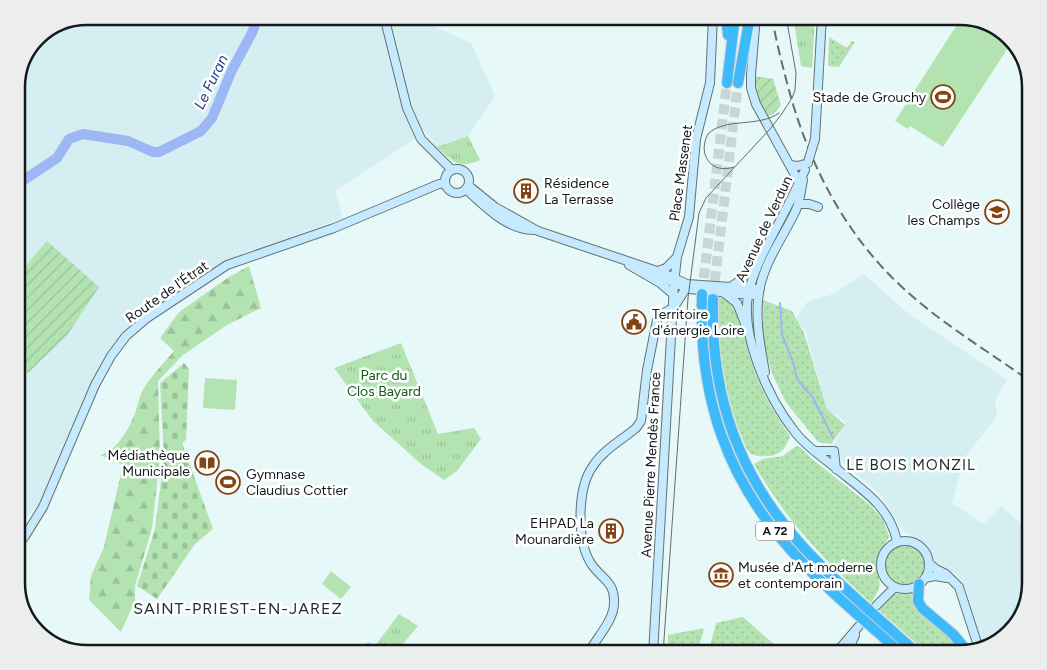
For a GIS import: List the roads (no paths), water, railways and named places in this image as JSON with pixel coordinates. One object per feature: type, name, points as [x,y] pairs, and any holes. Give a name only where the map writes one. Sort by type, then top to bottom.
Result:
[{"type":"highway","points":[[727,25],[730,59]]},
{"type":"highway","points":[[727,83],[734,25]]},
{"type":"highway","points":[[741,25],[738,83],[748,25]]},
{"type":"highway","name":"A 72","points":[[702,294],[702,350],[709,395],[725,444],[744,486],[768,523],[798,558],[892,645]]},
{"type":"highway","name":"A 72","points":[[713,299],[714,359],[721,398],[731,430],[754,482],[769,505],[805,549],[908,645]]},
{"type":"highway","points":[[922,581],[918,601],[922,608],[953,634],[962,645]]},
{"type":"main road","points":[[386,25],[407,108],[421,138],[452,170]]},
{"type":"main road","name":"Place Massenet","points":[[675,281],[677,257],[689,217],[696,139],[710,83],[713,25]]},
{"type":"main road","points":[[755,25],[751,88],[756,104],[800,184]]},
{"type":"main road","name":"Avenue de Verdun","points":[[821,25],[815,139],[800,184],[766,247],[749,291],[748,331],[754,356],[787,421],[796,434],[814,451],[869,494],[888,517],[897,541]]},
{"type":"main road","points":[[790,165],[807,165]]},
{"type":"main road","points":[[461,169],[467,173],[470,179],[467,188],[460,193],[448,189],[445,183],[446,176],[452,170],[461,169]]},
{"type":"main road","name":"Route de l'Étrat","points":[[25,534],[42,507],[88,401],[111,356],[126,336],[147,318],[227,265],[334,228],[445,183]]},
{"type":"main road","name":"Avenue de Verdun","points":[[768,385],[760,348],[759,292],[773,253],[798,204],[800,184]]},
{"type":"main road","points":[[467,188],[508,223],[658,271],[686,288],[724,293],[759,292]]},
{"type":"main road","points":[[798,204],[809,204],[818,208]]},
{"type":"main road","points":[[732,286],[742,279],[766,247]]},
{"type":"main road","points":[[658,271],[666,268],[677,257]]},
{"type":"main road","points":[[616,258],[675,281],[732,286],[749,291]]},
{"type":"main road","points":[[616,258],[660,283],[674,295]]},
{"type":"main road","name":"Avenue Pierre Mendès France","points":[[653,645],[675,281]]},
{"type":"main road","points":[[597,645],[615,616],[618,602],[616,588],[612,580],[596,564],[588,545],[582,509],[583,488],[592,466],[600,457],[636,428],[641,421],[647,370],[657,320],[662,314],[674,307],[686,288]]},
{"type":"main road","points":[[724,293],[737,303],[748,331]]},
{"type":"main road","points":[[814,451],[834,450],[836,469]]},
{"type":"main road","points":[[582,509],[580,516],[582,533],[589,560],[592,566],[609,582],[614,602],[612,615],[594,645]]},
{"type":"main road","points":[[922,581],[929,563],[927,555],[918,544],[904,540],[897,541],[884,551],[880,567],[882,575],[887,582],[895,587],[911,588],[922,581],[944,576],[953,581]]},
{"type":"main road","points":[[929,563],[946,574],[959,587],[977,643]]},
{"type":"main road","points":[[887,582],[876,606],[895,587]]},
{"type":"main road","points":[[843,645],[859,626],[851,645]]},
{"type":"waterway","name":"Le Furan","points":[[25,179],[57,158],[69,139],[83,134],[128,141],[153,152],[159,152],[201,131],[212,118],[232,70],[255,25]]},
{"type":"waterway","points":[[780,303],[782,335],[793,362],[797,379],[813,398],[833,438]]},
{"type":"tunnel","points":[[702,293],[727,83]]},
{"type":"tunnel","points":[[713,296],[738,83]]},
{"type":"tram line","points":[[664,645],[688,298],[699,213],[706,198],[770,129],[792,98],[795,90],[796,73],[788,25]]},
{"type":"tram line","points":[[734,167],[719,168],[708,161],[704,149],[708,134],[723,126],[771,118],[779,113]]},
{"type":"railway","points":[[774,25],[793,105],[803,134],[828,190],[861,242],[881,266],[918,301],[1022,376]]},
{"type":"place","name":"Stade de Grouchy","points":[[943,97]]},
{"type":"place","name":"Résidence La Terrasse","points":[[526,191]]},
{"type":"place","name":"Collège les Champs","points":[[997,212]]},
{"type":"place","name":"Territoire d'énergie Loire","points":[[634,322]]},
{"type":"place","name":"Médiathèque Municipale","points":[[207,463]]},
{"type":"place","name":"Gymnase Claudius Cottier","points":[[228,482]]},
{"type":"place","name":"EHPAD La Mounardière","points":[[611,531]]},
{"type":"place","name":"Musée d'Art moderne et contemporain","points":[[721,575]]},
{"type":"district","name":"LE BOIS MONZIL","points":[[911,465]]},
{"type":"district","name":"SAINT-PRIEST-EN-JAREZ","points":[[238,608]]},
{"type":"park label","name":"Parc du Clos Bayard","points":[[384,384]]}]
